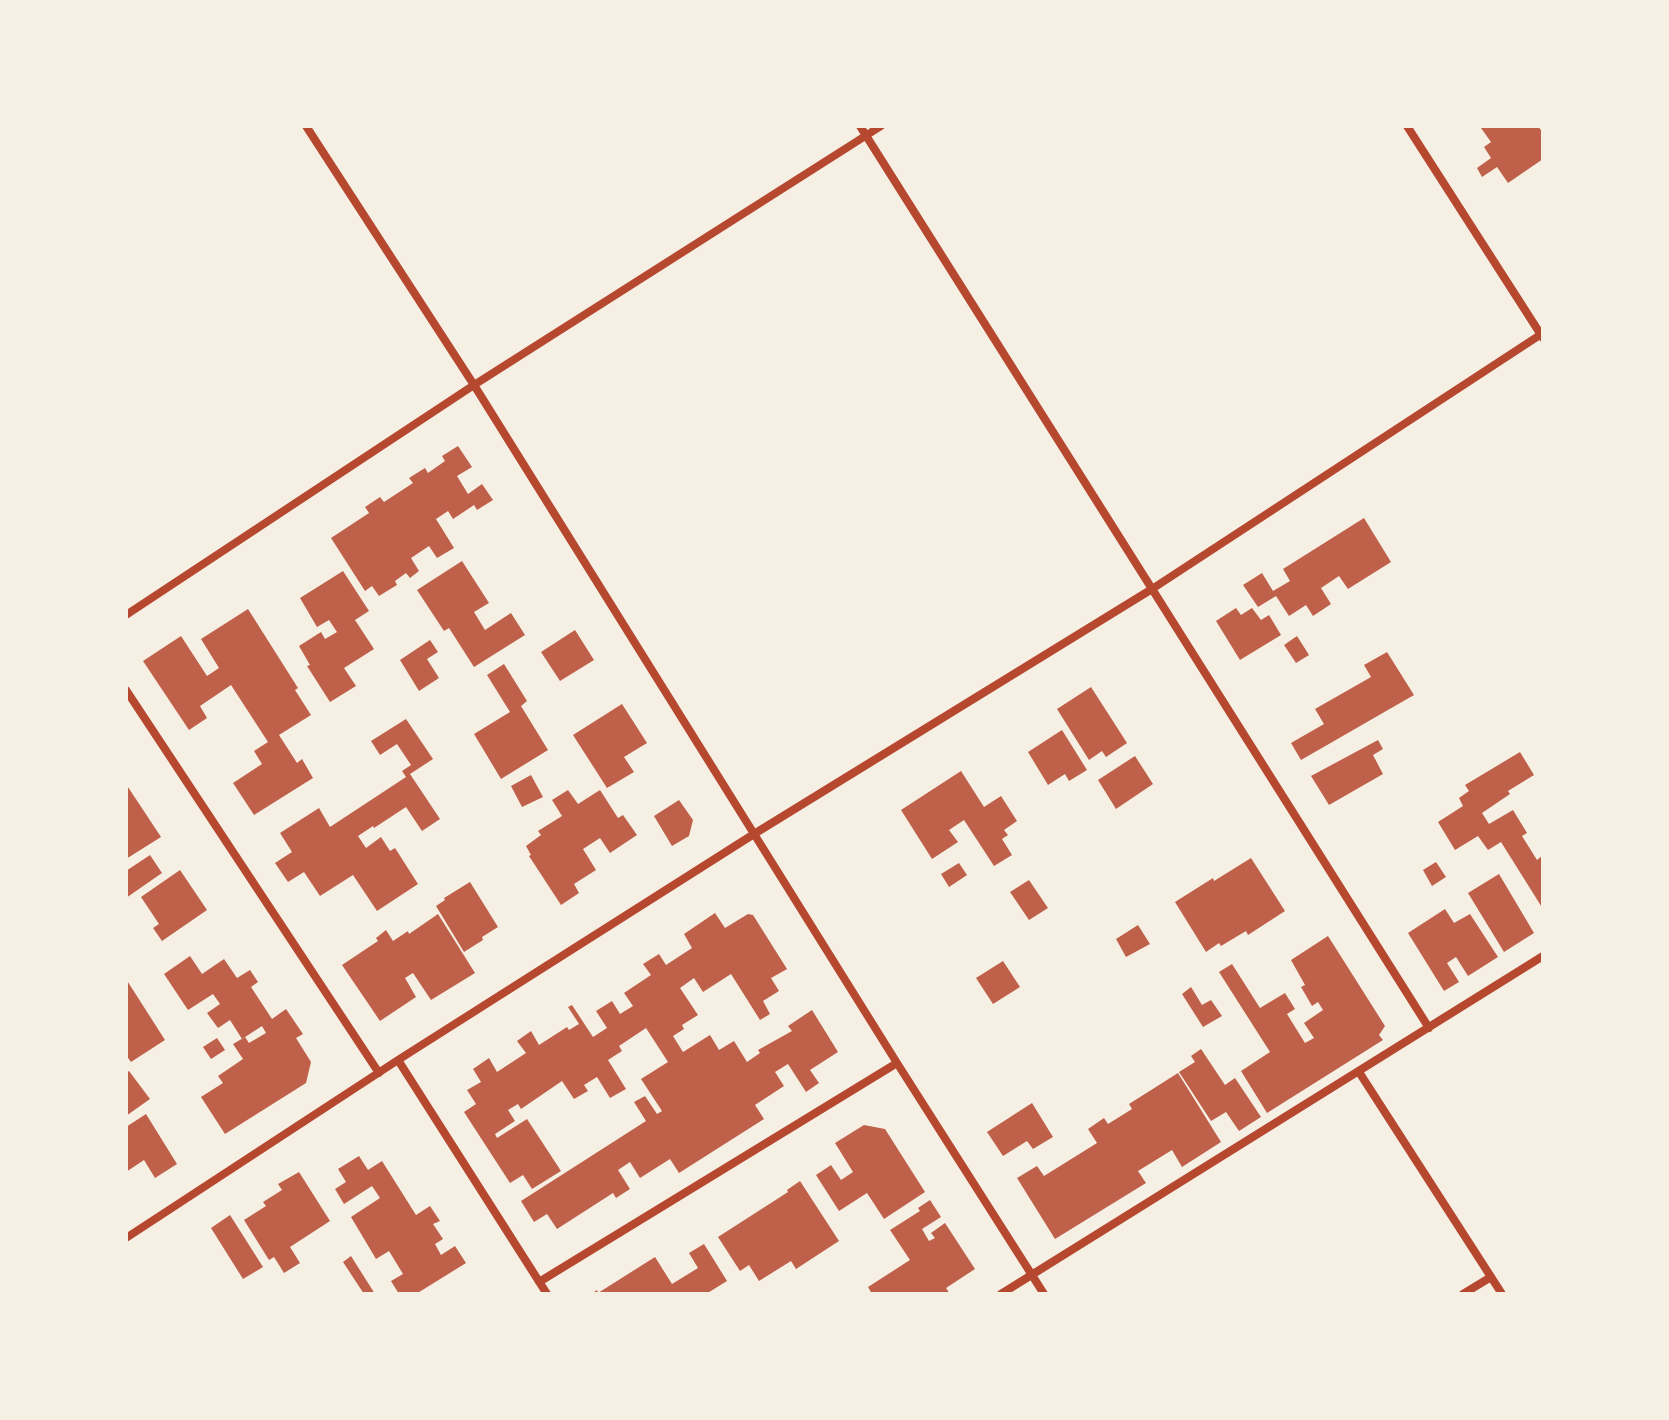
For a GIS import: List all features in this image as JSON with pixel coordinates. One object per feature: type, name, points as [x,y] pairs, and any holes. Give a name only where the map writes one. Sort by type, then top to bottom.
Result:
[{"type":"street","points":[[306,126],[474,385],[1044,1294]]},
{"type":"street","points":[[860,126],[1429,1028]]},
{"type":"street","points":[[126,615],[474,385],[881,126]]},
{"type":"street","points":[[126,1238],[398,1060],[754,834],[1152,589],[1542,335],[1407,126]]},
{"type":"street","points":[[126,690],[379,1073]]},
{"type":"street","points":[[1001,1294],[1543,956]]},
{"type":"street","points":[[398,1060],[547,1294]]},
{"type":"street","points":[[539,1282],[897,1063]]},
{"type":"street","points":[[1359,1072],[1502,1294]]},
{"type":"street","points":[[1463,1294],[1491,1277]]},
{"type":"building","points":[[1538,126],[1543,133],[1543,159],[1508,183],[1497,167],[1482,177],[1477,168],[1491,158],[1484,147],[1491,142],[1481,128]]},
{"type":"building","points":[[458,446],[472,467],[457,476],[468,494],[482,484],[493,500],[477,510],[474,505],[453,519],[448,511],[436,519],[454,548],[437,558],[429,546],[411,558],[419,571],[410,578],[406,573],[395,581],[397,585],[379,596],[372,586],[365,591],[331,538],[369,513],[365,507],[380,497],[384,502],[413,483],[409,478],[425,468],[428,473],[445,461],[442,456]]},
{"type":"building","points":[[1364,518],[1391,562],[1348,589],[1339,576],[1321,588],[1331,604],[1313,616],[1306,605],[1289,616],[1276,596],[1258,607],[1243,585],[1262,573],[1273,591],[1290,581],[1283,569]]},
{"type":"building","points":[[462,561],[489,603],[474,612],[485,630],[511,613],[525,635],[474,667],[449,628],[444,631],[417,590]]},
{"type":"building","points":[[343,571],[369,611],[355,620],[374,649],[344,668],[356,686],[330,702],[307,666],[310,665],[299,646],[321,632],[325,639],[337,632],[329,620],[317,627],[300,598]]},
{"type":"building","points":[[1236,608],[1241,615],[1252,608],[1261,620],[1269,615],[1281,635],[1240,660],[1216,621]]},
{"type":"building","points":[[248,609],[298,688],[295,690],[311,715],[279,735],[297,763],[302,759],[313,778],[254,815],[233,783],[262,764],[254,751],[268,742],[231,685],[200,706],[207,718],[189,730],[143,661],[181,636],[207,676],[219,668],[201,639]]},
{"type":"building","points":[[575,630],[594,660],[560,681],[541,652]]},
{"type":"building","points":[[1297,636],[1309,655],[1296,663],[1284,645]]},
{"type":"building","points":[[430,640],[438,652],[427,659],[439,678],[419,691],[400,660]]},
{"type":"building","points":[[1387,652],[1414,695],[1301,760],[1291,743],[1324,724],[1315,709],[1371,677],[1364,665]]},
{"type":"building","points":[[504,664],[527,701],[521,706],[548,750],[501,779],[474,734],[510,712],[487,675]]},
{"type":"building","points":[[1091,687],[1127,743],[1106,757],[1102,751],[1089,760],[1057,709]]},
{"type":"building","points":[[622,704],[647,743],[624,757],[634,772],[607,788],[573,735]]},
{"type":"building","points":[[406,719],[433,759],[410,774],[440,819],[422,831],[406,807],[358,836],[366,848],[381,837],[390,851],[395,848],[418,884],[377,911],[353,875],[320,896],[304,872],[288,882],[275,863],[292,852],[280,833],[319,808],[330,827],[406,777],[402,771],[411,765],[397,744],[380,755],[371,741]]},
{"type":"building","points":[[1062,730],[1087,770],[1069,781],[1065,774],[1048,785],[1028,752]]},
{"type":"building","points":[[1378,740],[1383,749],[1373,755],[1383,774],[1329,805],[1311,776]]},
{"type":"building","points":[[1520,752],[1534,775],[1508,791],[1510,794],[1482,813],[1489,824],[1513,810],[1527,833],[1522,836],[1537,860],[1543,855],[1543,909],[1501,842],[1488,850],[1478,836],[1455,850],[1438,822],[1463,806],[1459,798],[1469,791],[1465,785]]},
{"type":"building","points":[[1135,756],[1153,784],[1116,809],[1098,780]]},
{"type":"building","points":[[961,771],[984,807],[1001,796],[1017,821],[1004,830],[1008,835],[1002,839],[1012,855],[994,866],[964,820],[949,830],[958,842],[932,859],[901,810]]},
{"type":"building","points":[[531,775],[543,797],[522,807],[511,786]]},
{"type":"building","points":[[126,784],[161,837],[126,859]]},
{"type":"building","points":[[568,790],[578,804],[600,790],[618,818],[623,815],[637,835],[610,853],[600,838],[583,849],[596,870],[574,884],[579,893],[561,905],[529,856],[526,846],[541,835],[538,831],[562,816],[552,800]]},
{"type":"building","points":[[679,800],[693,820],[689,836],[672,846],[654,816]]},
{"type":"building","points":[[150,855],[162,873],[126,898],[126,871]]},
{"type":"building","points":[[1251,858],[1285,911],[1248,935],[1246,931],[1206,952],[1175,902]]},
{"type":"building","points":[[1436,862],[1446,877],[1432,886],[1423,870]]},
{"type":"building","points":[[959,863],[967,875],[949,887],[941,874]]},
{"type":"building","points":[[180,870],[207,910],[162,941],[153,928],[159,924],[141,897]]},
{"type":"building","points":[[1499,874],[1534,933],[1504,952],[1468,893]]},
{"type":"building","points":[[1029,880],[1048,908],[1029,920],[1010,892]]},
{"type":"building","points":[[470,882],[498,927],[464,952],[436,906]]},
{"type":"building","points":[[1445,909],[1454,923],[1470,914],[1498,957],[1468,976],[1456,957],[1447,963],[1459,982],[1444,991],[1408,933]]},
{"type":"building","points":[[715,913],[725,928],[748,914],[753,915],[787,969],[771,978],[779,991],[763,1001],[770,1014],[760,1020],[731,974],[703,992],[694,978],[680,988],[698,1015],[682,1025],[684,1029],[673,1036],[683,1052],[710,1035],[719,1050],[734,1041],[747,1062],[760,1053],[758,1050],[792,1031],[788,1026],[812,1010],[838,1052],[810,1070],[819,1083],[806,1092],[788,1064],[775,1072],[784,1086],[755,1105],[764,1119],[679,1173],[670,1159],[640,1178],[630,1162],[618,1170],[630,1189],[616,1198],[613,1193],[557,1229],[547,1214],[534,1222],[521,1201],[646,1121],[634,1102],[645,1096],[657,1114],[662,1111],[641,1079],[668,1062],[646,1028],[619,1046],[622,1051],[608,1060],[626,1089],[610,1098],[597,1077],[584,1085],[588,1091],[574,1099],[562,1081],[521,1109],[518,1104],[508,1110],[515,1121],[495,1134],[497,1138],[527,1119],[561,1171],[532,1189],[523,1175],[510,1183],[464,1112],[476,1104],[467,1090],[481,1082],[473,1069],[489,1058],[497,1072],[526,1053],[517,1041],[531,1031],[539,1045],[567,1027],[569,1030],[579,1024],[568,1007],[572,1005],[593,1037],[607,1028],[596,1011],[612,1001],[620,1014],[633,1006],[624,993],[651,975],[643,964],[659,954],[666,965],[692,948],[684,934]]},
{"type":"building","points":[[438,914],[475,973],[431,1000],[413,973],[405,978],[416,997],[380,1021],[342,965],[378,941],[376,938],[386,930],[393,941]]},
{"type":"building","points":[[1138,925],[1150,944],[1126,957],[1116,939]]},
{"type":"building","points":[[1328,936],[1385,1026],[1379,1035],[1383,1040],[1267,1113],[1241,1071],[1270,1052],[1219,972],[1232,964],[1260,1008],[1285,993],[1295,1009],[1287,1014],[1305,1043],[1314,1038],[1304,1023],[1323,1010],[1318,1002],[1312,1006],[1291,960]]},
{"type":"building","points":[[190,956],[202,974],[224,959],[237,978],[250,970],[258,982],[251,987],[272,1019],[286,1009],[303,1034],[296,1038],[311,1062],[306,1083],[225,1134],[201,1097],[223,1083],[218,1076],[243,1059],[233,1044],[242,1039],[230,1020],[218,1028],[207,1013],[220,1004],[213,994],[188,1010],[164,974]],"holes":[[[262,1026],[266,1033],[249,1043],[245,1037]]]},
{"type":"building","points":[[1003,961],[1020,987],[993,1004],[976,978]]},
{"type":"building","points":[[126,979],[165,1040],[131,1062],[126,1055]]},
{"type":"building","points":[[1191,987],[1202,1005],[1211,1000],[1222,1016],[1203,1027],[1182,994]]},
{"type":"building","points":[[217,1038],[225,1050],[211,1059],[203,1047]]},
{"type":"building","points":[[1201,1049],[1225,1085],[1235,1078],[1261,1117],[1239,1131],[1226,1112],[1211,1121],[1179,1072],[1195,1062],[1191,1056]]},
{"type":"building","points":[[129,1071],[150,1099],[126,1116],[126,1073]]},
{"type":"building","points":[[1178,1073],[1221,1142],[1182,1167],[1172,1150],[1138,1171],[1146,1183],[1055,1239],[1017,1178],[1037,1166],[1044,1176],[1097,1143],[1088,1129],[1104,1118],[1108,1124],[1132,1109],[1129,1104]]},
{"type":"building","points":[[1032,1103],[1053,1137],[1033,1149],[1027,1141],[1003,1156],[987,1132]]},
{"type":"building","points":[[146,1114],[177,1164],[155,1178],[144,1160],[126,1172],[126,1127]]},
{"type":"building","points":[[864,1125],[885,1129],[925,1192],[884,1219],[867,1193],[839,1211],[816,1175],[831,1165],[841,1180],[853,1172],[835,1143]]},
{"type":"building","points":[[359,1156],[368,1170],[382,1161],[416,1215],[430,1206],[440,1221],[433,1224],[443,1239],[435,1244],[441,1255],[455,1246],[466,1263],[416,1294],[399,1294],[391,1281],[403,1274],[389,1251],[376,1259],[351,1217],[380,1198],[372,1186],[344,1204],[335,1189],[346,1182],[338,1169]]},
{"type":"building","points":[[299,1172],[330,1221],[290,1247],[300,1263],[284,1273],[274,1257],[269,1260],[244,1220],[266,1206],[263,1202],[282,1190],[278,1184]]},
{"type":"building","points":[[800,1181],[839,1241],[796,1269],[791,1261],[759,1281],[749,1265],[740,1271],[718,1237]]},
{"type":"building","points":[[930,1200],[941,1217],[922,1229],[929,1241],[935,1238],[931,1233],[945,1223],[975,1269],[946,1288],[950,1294],[872,1294],[868,1287],[910,1260],[890,1230],[920,1211],[918,1208]]},
{"type":"building","points":[[230,1215],[263,1267],[243,1279],[211,1228]]},
{"type":"building","points":[[704,1244],[727,1281],[706,1294],[591,1294],[597,1290],[598,1293],[655,1257],[672,1284],[698,1268],[689,1253]]},
{"type":"building","points":[[351,1256],[375,1294],[364,1294],[343,1262]]}]
